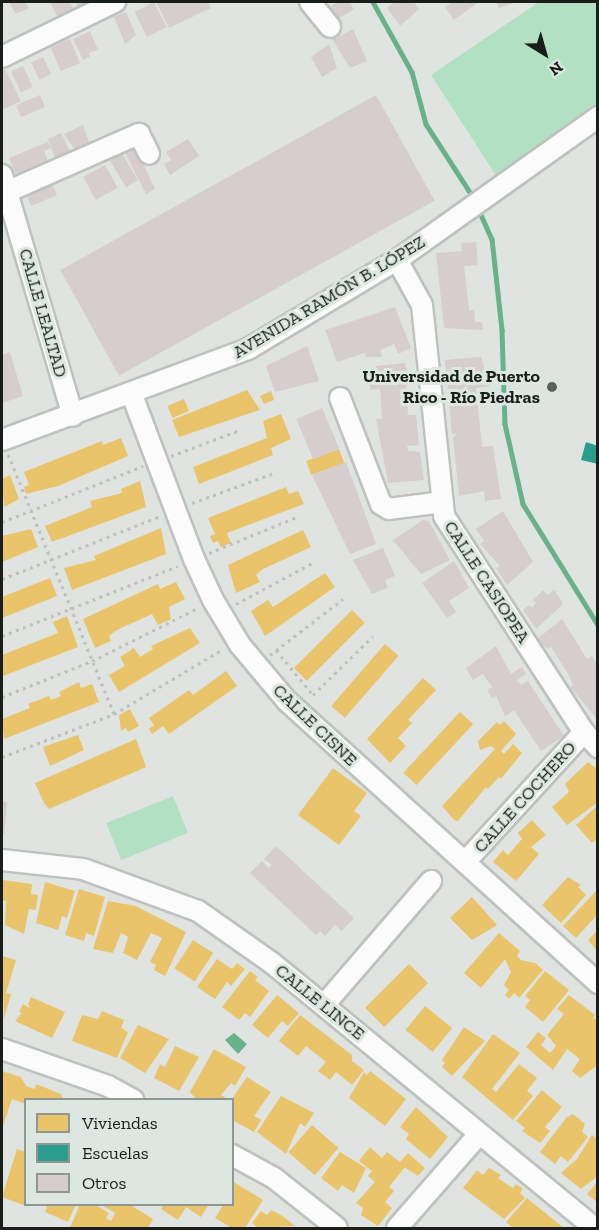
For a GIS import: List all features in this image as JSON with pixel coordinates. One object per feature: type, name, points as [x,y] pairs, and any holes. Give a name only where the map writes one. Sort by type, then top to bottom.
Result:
[{"type":"street","points":[[2,57],[115,2]]},
{"type":"street","points":[[310,2],[330,27]]},
{"type":"street","name":"AVENIDA RAMÓN B. LÓPEZ","points":[[5,446],[73,416],[248,350],[397,260],[457,220],[597,117]]},
{"type":"street","points":[[3,186],[139,134],[149,154]]},
{"type":"street","name":"CALLE LEALTAD","points":[[3,186],[73,416]]},
{"type":"street","name":"CALLE CASIOPEA","points":[[397,260],[422,305],[444,516],[584,732],[597,747]]},
{"type":"street","name":"CALLE CISNE","points":[[132,395],[195,559],[216,606],[238,641],[257,665],[296,709],[448,850],[465,862],[597,982]]},
{"type":"street","points":[[340,398],[381,504],[389,509],[443,502]]},
{"type":"street","name":"CALLE COCHERO","points":[[465,862],[584,732]]},
{"type":"street","name":"CALLE LINCE","points":[[2,860],[83,868],[198,911],[324,1005],[595,1228]]},
{"type":"street","points":[[324,1005],[432,881]]},
{"type":"street","points":[[2,1049],[108,1086],[129,1098]]},
{"type":"street","points":[[397,1228],[479,1134]]},
{"type":"street","points":[[234,1156],[274,1178],[337,1228]]},
{"type":"path","points":[[2,522],[240,430]]},
{"type":"path","points":[[5,446],[114,714]]},
{"type":"path","points":[[2,579],[274,472]]},
{"type":"path","points":[[2,636],[299,516]]},
{"type":"path","points":[[2,697],[92,661],[314,562]]},
{"type":"path","points":[[257,665],[343,599]]},
{"type":"path","points":[[276,650],[313,696],[373,636]]},
{"type":"path","points":[[2,756],[114,714],[238,641]]},
{"type":"shaded area","points":[[539,2],[597,2],[597,107],[499,180],[431,75]]},
{"type":"shaded area","points":[[173,796],[188,833],[121,860],[106,823]]},
{"type":"shaded area","points":[[234,1033],[247,1044],[238,1054],[225,1040]]},
{"type":"building: Viviendas","points":[[247,390],[260,410],[179,437],[172,420]]},
{"type":"building: Viviendas","points":[[271,391],[274,400],[264,404],[260,396]]},
{"type":"building: Viviendas","points":[[184,399],[189,411],[173,418],[167,406]]},
{"type":"building: Viviendas","points":[[281,414],[291,439],[271,448],[273,455],[199,484],[193,467],[267,438],[263,421]]},
{"type":"building: Viviendas","points":[[121,438],[128,456],[58,486],[26,494],[24,487],[29,485],[24,472],[102,441],[103,445]]},
{"type":"building: Viviendas","points":[[339,449],[344,463],[311,475],[306,461]]},
{"type":"building: Viviendas","points":[[10,475],[19,499],[4,507],[2,479]]},
{"type":"building: Viviendas","points":[[140,481],[146,507],[52,542],[45,526],[92,507],[90,501],[122,493],[121,489]]},
{"type":"building: Viviendas","points":[[286,487],[289,494],[298,491],[304,504],[227,533],[231,543],[221,547],[218,541],[213,543],[210,536],[215,534],[208,518]]},
{"type":"building: Viviendas","points":[[161,528],[166,554],[72,590],[64,568],[96,560],[94,556]]},
{"type":"building: Viviendas","points":[[31,529],[38,547],[2,562],[2,536]]},
{"type":"building: Viviendas","points":[[303,530],[311,547],[263,569],[256,575],[260,582],[236,593],[228,565]]},
{"type":"building: Viviendas","points":[[325,573],[335,587],[265,636],[251,611],[268,600],[273,607]]},
{"type":"building: Viviendas","points":[[50,578],[57,596],[2,618],[2,597]]},
{"type":"building: Viviendas","points":[[176,582],[185,599],[169,607],[171,619],[158,625],[152,614],[117,630],[109,636],[111,641],[95,648],[83,619],[158,584],[160,589]]},
{"type":"building: Viviendas","points":[[352,610],[365,623],[307,681],[294,668]]},
{"type":"building: Viviendas","points":[[67,616],[78,647],[3,676],[2,655],[58,633],[53,622]]},
{"type":"building: Viviendas","points":[[190,628],[200,643],[119,692],[109,675],[125,666],[120,657],[134,648],[140,657],[153,649],[151,646]]},
{"type":"building: Viviendas","points":[[385,644],[399,656],[345,718],[331,706]]},
{"type":"building: Viviendas","points":[[226,671],[237,686],[169,734],[163,726],[152,734],[149,729],[154,725],[149,718],[189,690],[193,695]]},
{"type":"building: Viviendas","points":[[423,678],[436,690],[408,720],[412,723],[398,738],[406,746],[390,763],[367,739]]},
{"type":"building: Viviendas","points":[[79,682],[81,688],[92,684],[99,702],[4,739],[2,719],[30,708],[28,704],[49,696],[51,700],[61,696],[59,692]]},
{"type":"building: Viviendas","points":[[130,709],[139,726],[128,732],[126,728],[121,731],[119,715]]},
{"type":"building: Viviendas","points":[[460,712],[473,724],[417,785],[403,773]]},
{"type":"building: Viviendas","points":[[504,721],[516,734],[501,751],[504,754],[513,744],[522,753],[501,779],[499,777],[488,789],[486,787],[458,821],[454,820],[442,806],[495,749],[491,746],[480,750],[478,741],[497,722],[500,725]]},
{"type":"building: Viviendas","points":[[78,735],[84,750],[50,766],[43,747]]},
{"type":"building: Viviendas","points":[[136,739],[146,767],[49,809],[44,803],[35,783]]},
{"type":"building: Viviendas","points":[[588,762],[598,770],[598,802],[567,825],[552,807],[569,792],[565,784]]},
{"type":"building: Viviendas","points":[[333,768],[367,793],[354,811],[361,816],[339,845],[298,815]]},
{"type":"building: Viviendas","points":[[598,805],[598,838],[592,843],[576,825]]},
{"type":"building: Viviendas","points":[[532,820],[546,835],[531,847],[539,854],[516,881],[493,862],[503,850],[508,855],[522,839],[518,833]]},
{"type":"building: Viviendas","points":[[568,877],[581,885],[578,887],[586,895],[561,923],[542,905]]},
{"type":"building: Viviendas","points":[[2,880],[32,884],[31,894],[38,895],[36,910],[29,909],[24,934],[5,925],[6,901],[2,900]]},
{"type":"building: Viviendas","points":[[45,882],[75,891],[67,918],[62,916],[58,930],[36,923]]},
{"type":"building: Viviendas","points":[[79,889],[105,897],[94,936],[86,933],[84,941],[65,935]]},
{"type":"building: Viviendas","points":[[598,889],[598,914],[576,938],[563,926]]},
{"type":"building: Viviendas","points":[[472,897],[497,925],[472,940],[450,918]]},
{"type":"building: Viviendas","points":[[108,901],[136,906],[186,932],[165,976],[154,970],[156,965],[150,962],[162,938],[151,933],[137,960],[123,953],[128,937],[121,933],[113,953],[93,949]]},
{"type":"building: Viviendas","points":[[598,930],[598,952],[588,940]]},
{"type":"building: Viviendas","points":[[499,933],[520,951],[517,956],[521,960],[535,963],[543,970],[519,998],[514,993],[509,999],[505,995],[509,990],[504,985],[511,972],[505,959],[481,988],[464,973]]},
{"type":"building: Viviendas","points":[[193,940],[213,953],[195,982],[174,969]]},
{"type":"building: Viviendas","points":[[2,956],[16,960],[6,993],[11,994],[4,1019]]},
{"type":"building: Viviendas","points":[[217,959],[232,969],[237,963],[245,969],[231,986],[227,982],[215,999],[197,987]]},
{"type":"building: Viviendas","points":[[409,964],[428,983],[384,1027],[365,1008]]},
{"type":"building: Viviendas","points":[[250,971],[258,977],[255,980],[269,991],[250,1017],[245,1013],[239,1020],[222,1007]]},
{"type":"building: Viviendas","points":[[545,971],[569,990],[543,1022],[525,1007],[530,1000],[525,996]]},
{"type":"building: Viviendas","points":[[277,995],[299,1013],[288,1026],[282,1021],[268,1038],[252,1025]]},
{"type":"building: Viviendas","points":[[569,995],[595,1015],[593,1018],[598,1021],[598,1065],[580,1078],[572,1071],[580,1059],[567,1049],[553,1070],[526,1047],[538,1032],[546,1038],[541,1045],[550,1053],[556,1046],[547,1035],[564,1014],[557,1009]]},
{"type":"building: Viviendas","points":[[31,997],[65,1012],[52,1038],[15,1021],[22,1013],[19,1012],[23,1004],[30,1008],[28,1004]]},
{"type":"building: Viviendas","points":[[425,1006],[452,1028],[433,1052],[405,1030]]},
{"type":"building: Viviendas","points":[[102,1011],[124,1020],[121,1028],[128,1032],[117,1058],[72,1041],[82,1015],[98,1019]]},
{"type":"building: Viviendas","points":[[300,1015],[352,1055],[352,1061],[364,1070],[352,1085],[336,1072],[330,1080],[318,1071],[326,1062],[306,1046],[298,1056],[279,1041]]},
{"type":"building: Viviendas","points":[[138,1025],[169,1039],[145,1073],[120,1058]]},
{"type":"building: Viviendas","points":[[464,1027],[485,1041],[452,1076],[442,1067],[445,1063],[442,1060]]},
{"type":"building: Viviendas","points":[[493,1034],[520,1053],[492,1089],[496,1092],[519,1064],[537,1078],[527,1091],[533,1096],[513,1120],[462,1077]]},
{"type":"building: Viviendas","points":[[175,1046],[199,1057],[179,1091],[154,1078],[160,1064],[165,1067]]},
{"type":"building: Viviendas","points":[[214,1049],[246,1067],[235,1086],[231,1083],[221,1095],[226,1098],[195,1098],[190,1092]]},
{"type":"building: Viviendas","points":[[2,1071],[21,1077],[26,1086],[35,1089],[36,1084],[61,1094],[63,1098],[24,1098],[24,1103],[12,1099],[2,1129]]},
{"type":"building: Viviendas","points":[[370,1071],[406,1099],[385,1126],[349,1098],[364,1072],[367,1075]]},
{"type":"building: Viviendas","points":[[247,1077],[271,1092],[254,1116],[261,1120],[254,1132],[234,1121],[232,1098]]},
{"type":"building: Viviendas","points":[[542,1090],[562,1107],[545,1127],[550,1131],[540,1143],[522,1131],[525,1128],[516,1121]]},
{"type":"building: Viviendas","points":[[281,1096],[314,1113],[305,1127],[300,1123],[286,1154],[257,1132]]},
{"type":"building: Viviendas","points":[[416,1107],[448,1137],[430,1159],[406,1139],[409,1134],[400,1127]]},
{"type":"building: Viviendas","points":[[573,1114],[585,1124],[582,1132],[588,1137],[568,1162],[561,1156],[555,1164],[540,1152],[567,1117]]},
{"type":"building: Viviendas","points":[[312,1125],[338,1148],[315,1175],[288,1152]]},
{"type":"building: Viviendas","points":[[592,1135],[598,1139],[598,1176],[581,1189],[561,1173],[577,1159]]},
{"type":"building: Viviendas","points":[[370,1147],[382,1158],[387,1152],[400,1162],[408,1153],[425,1168],[418,1176],[405,1167],[389,1187],[394,1191],[385,1202],[392,1208],[378,1226],[361,1215],[363,1208],[356,1203],[375,1182],[368,1176],[372,1171],[359,1161]]},
{"type":"building: Viviendas","points":[[17,1149],[24,1151],[24,1205],[2,1197]]},
{"type":"building: Viviendas","points":[[340,1152],[366,1168],[354,1193],[342,1185],[338,1191],[321,1178]]},
{"type":"building: Viviendas","points":[[489,1168],[501,1175],[498,1178],[513,1188],[516,1184],[523,1189],[520,1193],[525,1198],[504,1219],[463,1188],[477,1170],[483,1175]]},
{"type":"building: Viviendas","points":[[598,1181],[598,1203],[587,1194]]},
{"type":"building: Viviendas","points":[[234,1182],[263,1200],[245,1228],[232,1228],[215,1218],[223,1206],[234,1206]]},
{"type":"building: Viviendas","points":[[527,1198],[564,1228],[513,1228],[506,1222]]},
{"type":"building: Viviendas","points":[[45,1206],[75,1206],[68,1222],[45,1212],[47,1207]]},
{"type":"building: Viviendas","points":[[79,1206],[97,1206],[109,1213],[106,1218],[111,1221],[115,1213],[103,1206],[132,1206],[153,1219],[148,1228],[70,1228]]},
{"type":"building: Viviendas","points":[[163,1206],[208,1206],[201,1217],[186,1207],[178,1220],[161,1209]]},
{"type":"building: Viviendas","points":[[271,1210],[295,1226],[258,1228],[252,1223],[261,1211],[267,1215]]},
{"type":"building: Escuelas","points":[[586,442],[598,446],[598,464],[581,460]]},
{"type":"building: Otros","points":[[9,2],[25,2],[29,8],[16,14]]},
{"type":"building: Otros","points":[[50,2],[69,2],[74,9],[58,18]]},
{"type":"building: Otros","points":[[75,2],[91,2],[79,9]]},
{"type":"building: Otros","points":[[154,2],[167,27],[147,37],[134,12]]},
{"type":"building: Otros","points":[[156,2],[208,2],[211,8],[169,28]]},
{"type":"building: Otros","points":[[338,2],[349,2],[354,9],[338,19],[328,8]]},
{"type":"building: Otros","points":[[395,2],[414,2],[419,9],[400,26],[387,8]]},
{"type":"building: Otros","points":[[453,2],[477,3],[454,20],[445,7]]},
{"type":"building: Otros","points":[[496,2],[517,2],[499,8]]},
{"type":"building: Otros","points":[[126,12],[136,35],[125,44],[114,17]]},
{"type":"building: Otros","points":[[353,29],[367,61],[350,68],[329,34],[334,32],[337,38]]},
{"type":"building: Otros","points":[[90,31],[98,50],[89,53],[90,57],[83,60],[73,39]]},
{"type":"building: Otros","points":[[70,39],[80,63],[61,71],[51,47]]},
{"type":"building: Otros","points":[[329,44],[337,68],[322,77],[311,57]]},
{"type":"building: Otros","points":[[43,57],[51,74],[39,80],[31,62]]},
{"type":"building: Otros","points":[[23,66],[33,87],[21,92],[11,71]]},
{"type":"building: Otros","points":[[5,69],[21,101],[2,110],[2,71]]},
{"type":"building: Otros","points":[[40,95],[45,107],[21,117],[16,105]]},
{"type":"building: Otros","points":[[376,95],[435,201],[119,376],[60,270]]},
{"type":"building: Otros","points":[[83,125],[90,145],[76,151],[64,134]]},
{"type":"building: Otros","points":[[61,133],[73,157],[57,164],[48,139]]},
{"type":"building: Otros","points":[[188,139],[199,156],[170,175],[164,164],[171,160],[166,152]]},
{"type":"building: Otros","points":[[48,142],[51,148],[44,151],[50,167],[18,179],[9,158]]},
{"type":"building: Otros","points":[[134,144],[155,189],[146,194],[123,149]]},
{"type":"building: Otros","points":[[120,150],[138,180],[126,187],[108,157]]},
{"type":"building: Otros","points":[[105,165],[118,188],[96,200],[83,177]]},
{"type":"building: Otros","points":[[52,183],[57,195],[31,206],[26,194]]},
{"type":"building: Otros","points":[[476,242],[478,265],[464,266],[469,310],[474,310],[475,322],[482,322],[483,330],[444,328],[436,253],[462,251],[461,243]]},
{"type":"building: Otros","points":[[395,307],[411,348],[398,354],[394,344],[380,350],[382,357],[366,357],[365,353],[337,362],[325,330]]},
{"type":"building: Otros","points":[[307,346],[319,381],[275,392],[266,366]]},
{"type":"building: Otros","points":[[10,352],[23,396],[2,403],[2,355]]},
{"type":"building: Otros","points":[[481,357],[490,386],[476,388],[482,447],[493,446],[501,499],[485,501],[484,491],[459,496],[453,437],[457,434],[452,434],[445,360]]},
{"type":"building: Otros","points":[[405,363],[410,385],[406,386],[408,415],[416,415],[419,445],[407,446],[408,451],[420,452],[424,480],[388,483],[376,419],[382,418],[380,389],[370,390],[369,372],[376,372],[376,366]]},
{"type":"building: Otros","points":[[322,408],[339,449],[313,459],[296,419]]},
{"type":"building: Otros","points":[[346,462],[376,544],[350,554],[312,475]]},
{"type":"building: Otros","points":[[503,511],[533,562],[507,585],[496,568],[500,566],[480,544],[484,541],[476,529]]},
{"type":"building: Otros","points":[[423,520],[429,521],[450,560],[421,574],[393,540]]},
{"type":"building: Otros","points":[[383,548],[395,576],[385,580],[388,588],[372,594],[353,560]]},
{"type":"building: Otros","points":[[454,561],[469,588],[449,601],[456,612],[447,618],[422,583]]},
{"type":"building: Otros","points":[[554,589],[563,604],[536,629],[523,610],[529,605],[532,608],[536,603],[533,600],[543,590],[548,595]]},
{"type":"building: Otros","points":[[562,619],[587,659],[592,656],[598,665],[598,720],[570,687],[573,685],[567,672],[551,647],[547,649],[537,639]]},
{"type":"building: Otros","points":[[496,646],[511,674],[522,667],[526,674],[517,680],[521,685],[528,681],[564,736],[541,751],[514,710],[505,716],[496,696],[492,698],[487,690],[492,687],[483,674],[473,680],[466,668]]},
{"type":"building: Otros","points":[[2,801],[7,802],[4,834],[2,834]]},
{"type":"building: Otros","points":[[276,846],[354,918],[342,931],[335,925],[325,936],[320,931],[316,935],[250,873],[262,861],[269,868],[272,865],[264,859]]},
{"type":"waterway","points":[[373,2],[412,72],[426,124],[475,200]]},
{"type":"waterway","points":[[478,208],[492,239],[502,330],[505,424],[523,504],[598,625]]},
{"type":"place","name":"Universidad de Puerto Rico - Río Piedras","points":[[552,387]]}]
